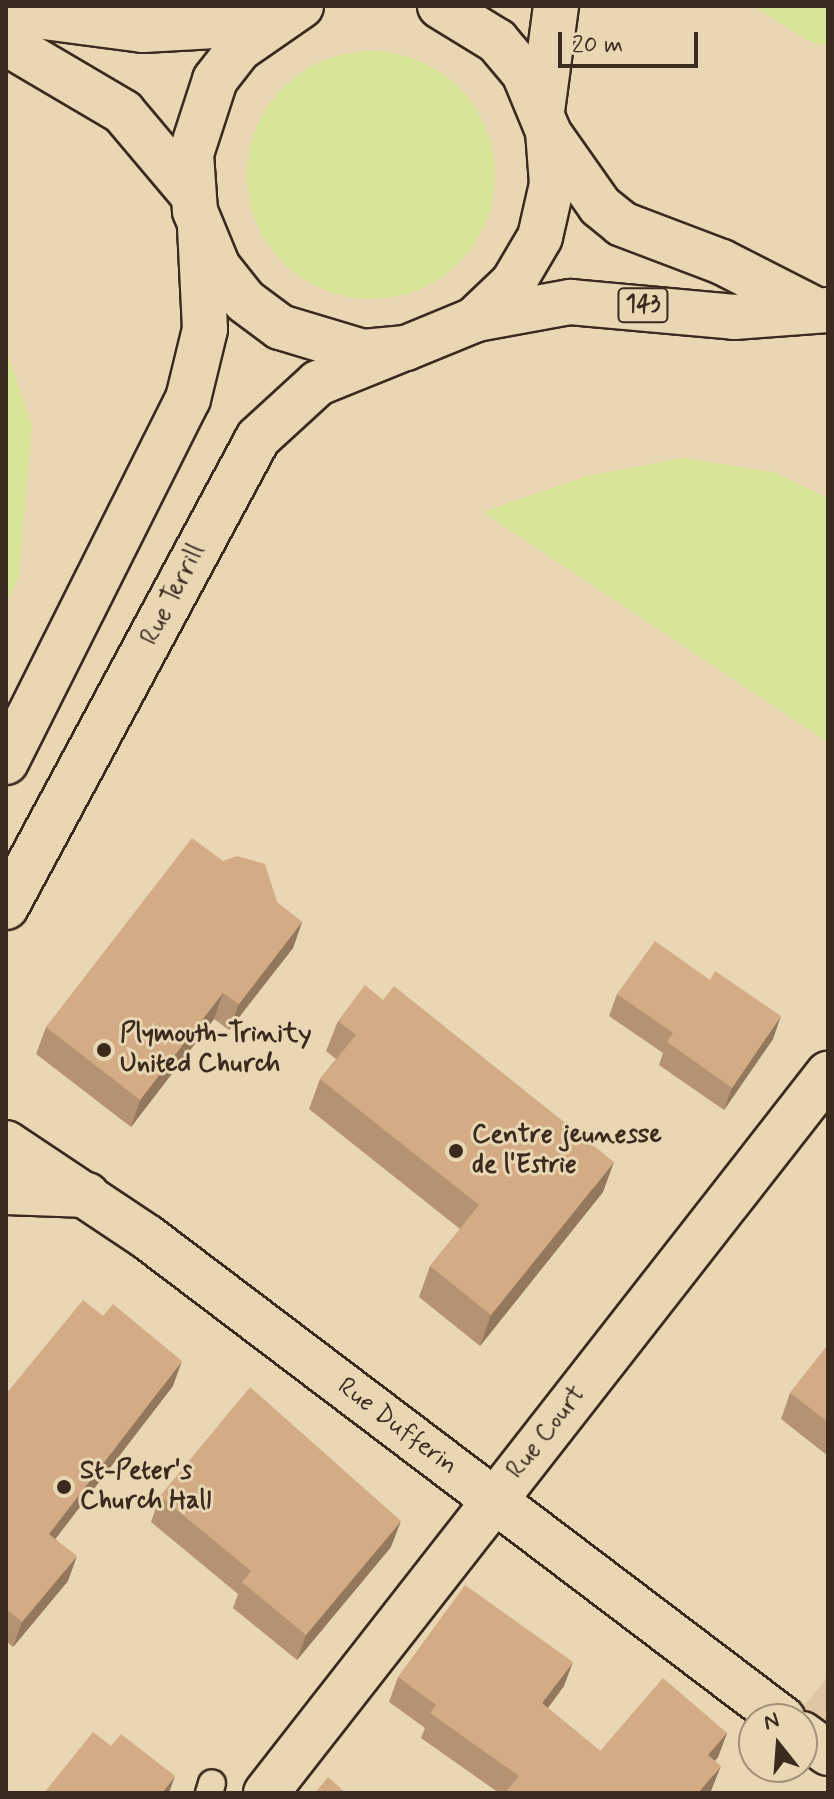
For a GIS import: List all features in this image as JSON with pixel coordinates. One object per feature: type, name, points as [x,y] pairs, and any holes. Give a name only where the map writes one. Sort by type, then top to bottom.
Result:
[{"type":"street","name":"143","points":[[440,6],[497,41],[600,206],[622,224],[722,262],[821,309]]},
{"type":"street","points":[[545,121],[556,6]]},
{"type":"street","points":[[6,12],[143,30],[285,15]]},
{"type":"street","points":[[6,762],[188,399],[205,329],[191,154],[215,80],[285,15]]},
{"type":"street","name":"143","points":[[6,43],[123,112],[196,211],[245,301],[280,327],[363,352],[406,348],[474,320],[570,302],[734,317],[821,309]]},
{"type":"street","name":"143","points":[[474,320],[513,283],[540,237],[552,184],[545,121]]},
{"type":"street","name":"Rue Terrill","points":[[6,907],[258,438],[318,383],[406,348]]},
{"type":"street","name":"Rue Court","points":[[266,1793],[828,1074]]},
{"type":"street","name":"Rue Dufferin","points":[[6,1143],[87,1195],[762,1703]]},
{"type":"street","points":[[6,1192],[87,1195]]},
{"type":"shaded area","points":[[828,1676],[828,1753],[818,1743],[818,1703],[807,1703]]},
{"type":"green space","points":[[753,6],[828,6],[828,46],[813,43]]},
{"type":"green space","points":[[371,51],[395,53],[419,60],[459,87],[486,127],[493,151],[493,199],[486,223],[459,263],[419,290],[395,297],[371,299],[347,297],[323,290],[283,263],[256,223],[249,199],[247,175],[249,151],[256,127],[283,87],[323,60],[347,53]]},
{"type":"green space","points":[[6,349],[32,427],[19,574],[6,606]]},
{"type":"green space","points":[[683,458],[773,472],[828,498],[828,742],[483,512],[587,476]]},
{"type":"building","points":[[192,838],[223,861],[237,856],[265,864],[277,902],[302,922],[239,1004],[223,993],[140,1100],[46,1027]]},
{"type":"building","points":[[655,941],[710,980],[715,971],[781,1016],[732,1088],[667,1042],[673,1033],[617,994]]},
{"type":"building","name":"Centre jeunesse de l'Estrie","points":[[365,985],[383,1000],[394,986],[614,1162],[491,1315],[430,1266],[479,1205],[320,1079],[356,1035],[338,1021]]},
{"type":"building","name":"St-Peter's Church Hall","points":[[83,1300],[103,1316],[113,1304],[182,1361],[49,1534],[77,1556],[22,1622],[6,1609],[6,1394]]},
{"type":"building","points":[[828,1345],[828,1422],[790,1393]]},
{"type":"building","points":[[250,1387],[401,1521],[306,1635],[242,1582],[251,1571],[160,1496]]},
{"type":"building","points":[[465,1585],[573,1662],[542,1703],[600,1751],[663,1678],[727,1733],[708,1755],[721,1766],[698,1793],[505,1793],[519,1776],[430,1713],[436,1705],[398,1677]]},
{"type":"building","points":[[93,1732],[111,1746],[121,1734],[175,1776],[162,1793],[44,1793]]},
{"type":"building","points":[[328,1777],[346,1793],[315,1793]]},
{"type":"place","name":"Plymouth-Trinity United Church","points":[[104,1050]]},
{"type":"place","name":"Centre jeunesse de l'Estrie","points":[[456,1151]]},
{"type":"place","name":"St-Peter's Church Hall","points":[[64,1487]]}]
